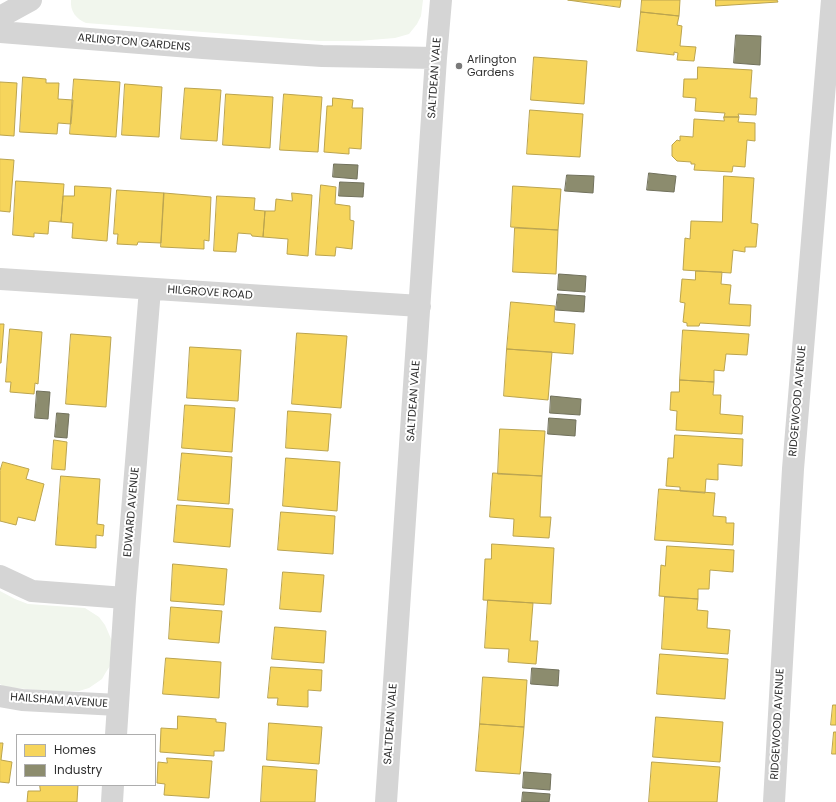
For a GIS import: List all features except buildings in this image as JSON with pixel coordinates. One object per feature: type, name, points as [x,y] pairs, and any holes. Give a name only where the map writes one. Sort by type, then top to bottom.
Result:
[{"type":"street","points":[[0,17],[31,0]]},
{"type":"street","name":"SALTDEAN VALE","points":[[386,802],[441,0]]},
{"type":"street","name":"RIDGEWOOD AVENUE","points":[[774,802],[793,469],[832,0]]},
{"type":"street","name":"ARLINGTON GARDENS","points":[[0,32],[314,55],[436,58]]},
{"type":"street","name":"HILGROVE ROAD","points":[[0,279],[420,306]]},
{"type":"street","name":"EDWARD AVENUE","points":[[116,734],[124,598],[150,289]]},
{"type":"street","points":[[0,576],[32,590],[124,598]]},
{"type":"street","name":"HAILSHAM AVENUE","points":[[0,696],[22,700],[118,705]]},
{"type":"street","points":[[112,802],[113,786]]},
{"type":"shaded area","points":[[71,0],[423,0],[421,16],[409,34],[395,38],[358,41],[319,41],[86,23],[74,14]]},
{"type":"shaded area","points":[[0,591],[28,604],[85,608],[99,617],[105,625],[112,641],[110,666],[102,679],[89,688],[79,691],[48,691],[5,687],[0,684]]},
{"type":"place","name":"Arlington Gardens","points":[[459,66]]}]
